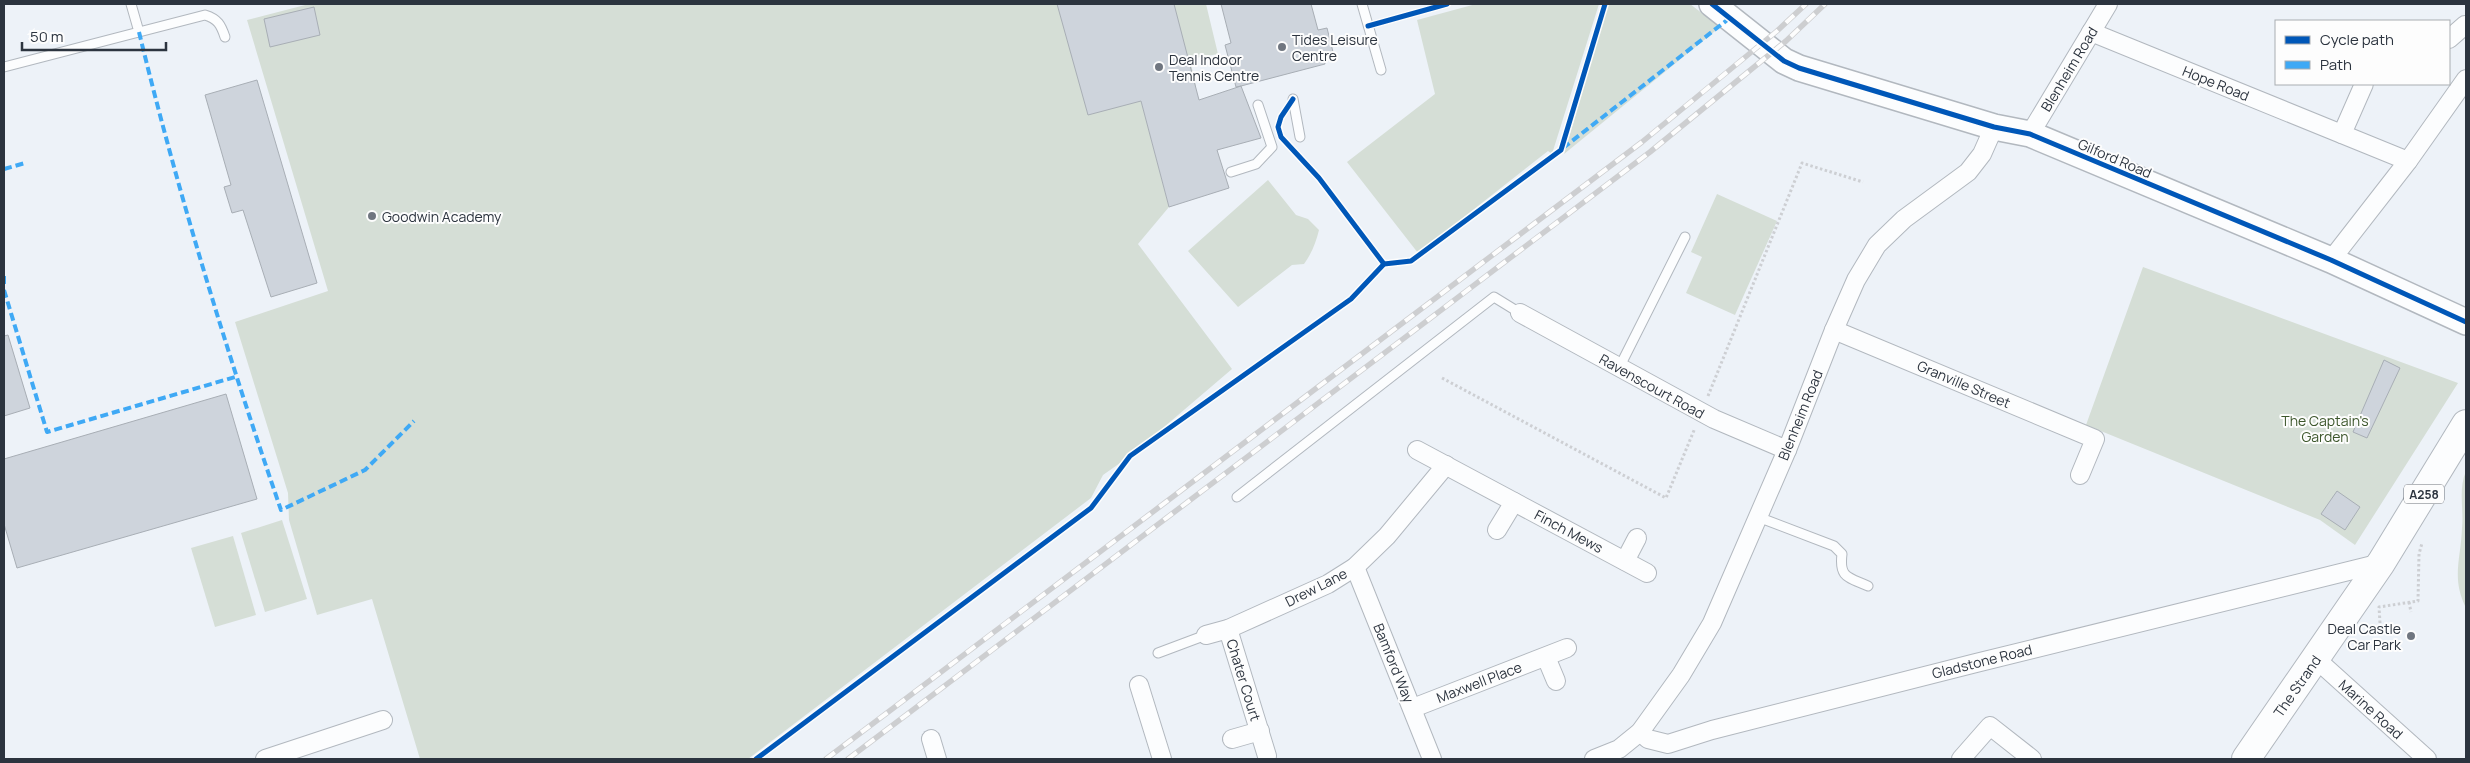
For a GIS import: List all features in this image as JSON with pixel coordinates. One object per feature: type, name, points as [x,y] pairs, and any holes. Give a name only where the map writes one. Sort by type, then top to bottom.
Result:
[{"type":"main road","name":"A258","points":[[2381,563],[2466,424]]},
{"type":"main road","name":"The Strand","points":[[2246,759],[2381,563]]},
{"type":"street","name":"Gilford Road","points":[[1712,4],[1784,61],[1799,68],[1994,127],[2030,134],[2331,260],[2466,322]]},
{"type":"street","name":"Blenheim Road","points":[[2030,134],[2108,4]]},
{"type":"street","points":[[2450,38],[2465,25]]},
{"type":"street","name":"Hope Road","points":[[2091,32],[2408,161]]},
{"type":"street","points":[[2331,260],[2408,161],[2466,79]]},
{"type":"street","points":[[2342,134],[2364,85]]},
{"type":"street","name":"Blenheim Road","points":[[1640,732],[1681,675],[1712,623],[1787,450],[1834,330],[1856,280],[1877,245],[1904,219],[1968,172],[1982,154],[1994,127]]},
{"type":"street","name":"Ravenscourt Road","points":[[1520,313],[1701,412],[1787,450]]},
{"type":"street","name":"Granville Street","points":[[1834,330],[2094,439],[2080,475]]},
{"type":"street","name":"Finch Mews","points":[[1417,450],[1647,573]]},
{"type":"street","name":"Drew Lane","points":[[1206,635],[1228,629],[1328,584],[1355,567],[1387,536],[1446,465]]},
{"type":"street","points":[[1497,530],[1514,502]]},
{"type":"street","points":[[1625,561],[1637,538]]},
{"type":"street","name":"Gladstone Road","points":[[1640,732],[1648,739],[1668,744],[1712,730],[1976,662],[2381,563]]},
{"type":"street","name":"Bamford Way","points":[[1355,567],[1432,759]]},
{"type":"street","name":"Chater Court","points":[[1228,629],[1267,756]]},
{"type":"street","name":"Maxwell Place","points":[[1413,708],[1567,648]]},
{"type":"street","points":[[1546,657],[1556,681]]},
{"type":"street","name":"Marine Road","points":[[2316,658],[2427,759]]},
{"type":"street","points":[[1139,685],[1162,759]]},
{"type":"street","points":[[265,759],[294,755],[383,720]]},
{"type":"street","points":[[1961,759],[1990,726],[2032,759]]},
{"type":"street","name":"Chater Court","points":[[1232,739],[1260,731]]},
{"type":"street","points":[[1594,759],[1620,749],[1640,732]]},
{"type":"street","points":[[931,739],[937,759]]},
{"type":"lane","points":[[131,4],[138,32]]},
{"type":"lane","points":[[1362,4],[1381,70]]},
{"type":"lane","points":[[4,67],[205,15],[215,18],[222,26],[225,37]]},
{"type":"lane","points":[[1293,99],[1300,137]]},
{"type":"lane","points":[[1231,172],[1256,164],[1272,148],[1258,105]]},
{"type":"lane","points":[[1618,368],[1685,237]]},
{"type":"lane","points":[[1236,497],[1494,297],[1520,313]]},
{"type":"lane","points":[[1758,517],[1834,546],[1842,554],[1840,569],[1844,574],[1868,586]]},
{"type":"lane","points":[[1158,653],[1206,635]]},
{"type":"path","points":[[1442,378],[1666,498],[1802,163],[1863,182]]},
{"type":"path","points":[[2380,623],[2379,607],[2418,601],[2419,554],[2423,538]]},
{"type":"path","points":[[2409,602],[2411,612]]},
{"type":"green space","name":"Goodwin Academy","points":[[309,4],[1206,4],[1218,54],[1190,59],[1196,87],[1141,101],[1169,207],[1138,244],[1232,369],[1130,456],[1103,475],[1091,498],[748,759],[420,759],[372,599],[317,615],[289,520],[288,493],[235,322],[328,291],[247,20]]},
{"type":"green space","points":[[1476,4],[1599,4],[1552,154],[1548,151],[1418,253],[1347,162],[1435,94],[1417,20]]},
{"type":"green space","points":[[1608,4],[1690,4],[1720,27],[1564,154]]},
{"type":"green space","points":[[1268,180],[1296,215],[1308,219],[1319,230],[1304,264],[1292,265],[1238,307],[1188,251]]},
{"type":"green space","points":[[1717,194],[1777,221],[1735,315],[1686,293],[1702,257],[1691,252]]},
{"type":"green space","name":"The Captain's Garden","points":[[2143,267],[2458,383],[2355,545],[2320,520],[2086,425]]},
{"type":"green space","points":[[2466,471],[2466,608],[2459,587],[2458,568],[2462,521],[2462,485]]},
{"type":"green space","points":[[282,520],[307,599],[265,612],[241,533]]},
{"type":"green space","points":[[233,536],[256,615],[215,627],[191,548]]},
{"type":"building","points":[[1057,4],[1174,4],[1199,100],[1241,86],[1261,138],[1217,150],[1229,188],[1169,207],[1141,101],[1088,115]]},
{"type":"building","name":"Tides Leisure Centre","points":[[1221,4],[1311,4],[1318,30],[1327,28],[1333,52],[1323,55],[1325,64],[1236,87],[1225,45],[1231,43]]},
{"type":"building","points":[[314,7],[320,35],[270,47],[264,19]]},
{"type":"building","points":[[257,80],[317,283],[271,297],[243,210],[232,213],[224,187],[231,185],[205,95]]},
{"type":"building","points":[[8,335],[30,408],[4,416],[4,336]]},
{"type":"building","points":[[2384,360],[2400,368],[2367,438],[2353,432]]},
{"type":"building","points":[[226,394],[257,499],[17,568],[4,524],[4,459]]},
{"type":"building","points":[[2337,491],[2360,507],[2345,530],[2321,514]]},
{"type":"railway","points":[[826,759],[1642,142],[1777,31],[1806,4]]},
{"type":"railway","points":[[848,759],[1650,152],[1786,41],[1825,4]]},
{"type":"marked path","points":[[1563,148],[1731,17]]},
{"type":"marked path","points":[[139,32],[170,153],[204,272],[281,510],[365,470],[414,421]]},
{"type":"marked path","points":[[4,169],[25,163]]},
{"type":"marked path","points":[[4,276],[4,284]]},
{"type":"marked path","points":[[4,290],[47,432],[235,377]]},
{"type":"cycle path","points":[[1368,26],[1447,4]]},
{"type":"cycle path","points":[[756,759],[1091,508],[1130,456],[1351,299],[1384,264],[1411,261],[1561,150],[1605,4]]},
{"type":"cycle path","points":[[1712,4],[1784,61],[1799,68],[1994,127],[2030,134],[2331,260],[2466,322]]},
{"type":"cycle path","points":[[1293,99],[1281,117],[1278,127],[1281,137],[1319,178],[1384,264]]},
{"type":"place","name":"Tides Leisure Centre","points":[[1282,47]]},
{"type":"place","name":"Deal Indoor Tennis Centre","points":[[1159,67]]},
{"type":"place","name":"Goodwin Academy","points":[[372,216]]},
{"type":"place","name":"Deal Castle Car Park","points":[[2411,636]]}]
